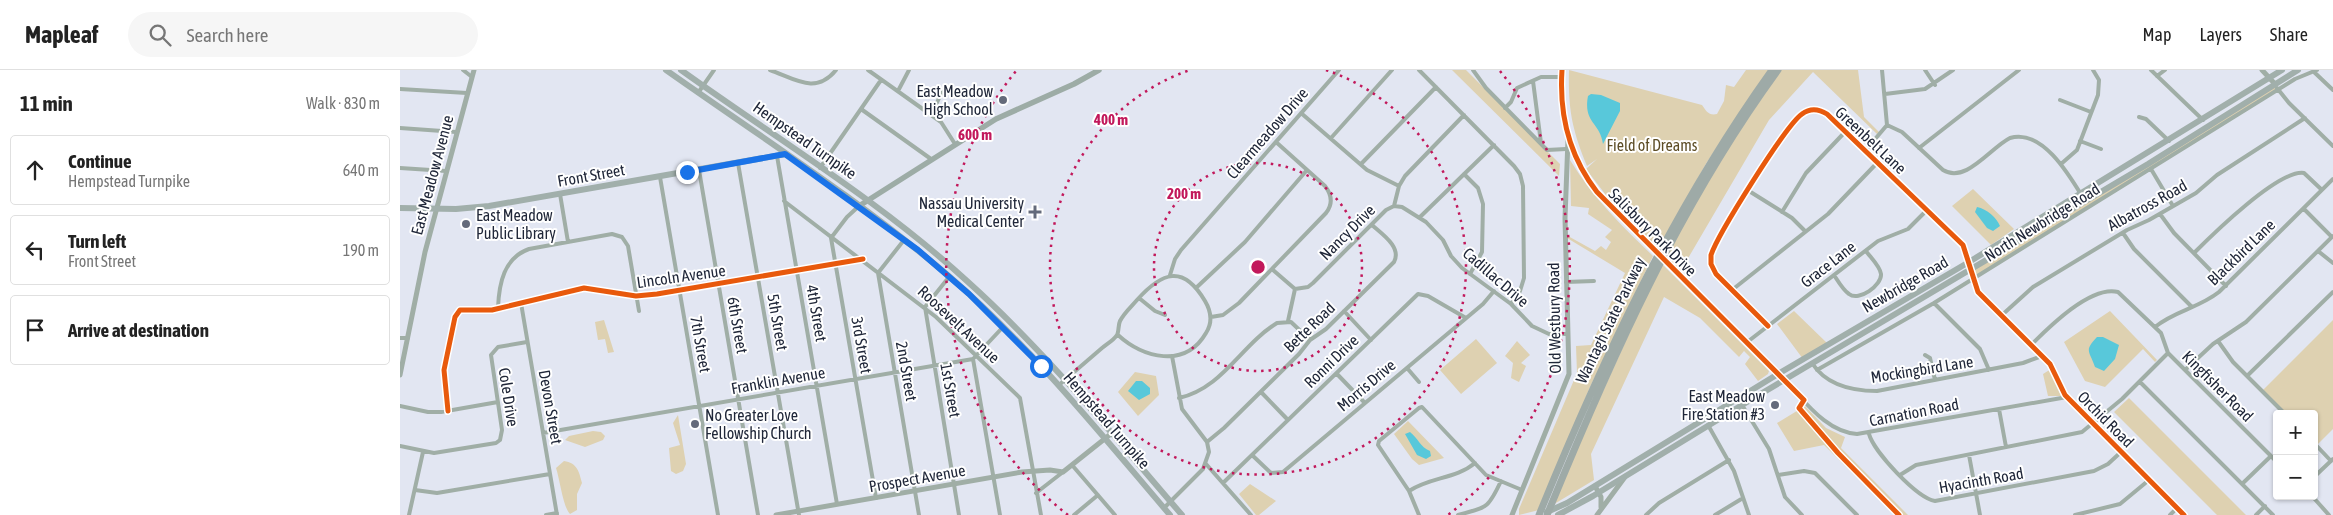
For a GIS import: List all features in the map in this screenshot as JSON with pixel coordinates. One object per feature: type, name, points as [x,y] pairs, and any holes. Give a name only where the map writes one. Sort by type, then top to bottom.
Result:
[{"type":"highway","name":"Wantagh State Parkway","points":[[1539,515],[1593,388],[1663,242],[1708,165],[1772,70]]},
{"type":"highway","name":"Wantagh State Parkway","points":[[1549,512],[1597,391],[1650,280],[1716,161],[1778,70]]},
{"type":"main road","name":"Hempstead Turnpike","points":[[666,70],[859,206],[949,277],[1003,327],[1059,385],[1170,515]]},
{"type":"main road","name":"Hempstead Turnpike","points":[[681,70],[867,201],[966,280],[1010,321],[1065,380],[1182,515]]},
{"type":"main road","points":[[859,206],[996,119],[1074,84],[1099,70]]},
{"type":"main road","name":"Newbridge Road","points":[[1970,266],[2081,194],[2282,70]]},
{"type":"main road","name":"Newbridge Road","points":[[1558,515],[1599,493],[1778,374],[1872,323],[2085,201],[2277,87],[2298,70]]},
{"type":"main road","name":"Salisbury Park Drive","points":[[1562,73],[1562,110],[1568,139],[1594,188],[1648,246],[1784,380]]},
{"type":"main road","name":"Front Street","points":[[400,208],[435,209],[490,206],[798,152]]},
{"type":"main road","name":"Newbridge Road","points":[[1539,515],[1549,512],[1706,422],[1742,405],[1812,363],[1872,323]]},
{"type":"street","points":[[463,70],[472,76]]},
{"type":"street","name":"East Meadow Avenue","points":[[400,375],[435,209],[474,70]]},
{"type":"street","points":[[698,93],[714,70]]},
{"type":"street","points":[[770,70],[814,84],[824,82],[836,70]]},
{"type":"street","points":[[785,75],[788,70]]},
{"type":"street","points":[[868,70],[941,122],[955,144]]},
{"type":"street","points":[[898,91],[909,70]]},
{"type":"street","name":"Clearmeadow Drive","points":[[1170,275],[1180,250],[1339,70]]},
{"type":"street","points":[[1331,138],[1392,70]]},
{"type":"street","points":[[1419,70],[1517,169],[1523,186],[1524,278],[1520,291],[1511,304]]},
{"type":"street","points":[[1473,70],[1506,108],[1548,150],[1566,149]]},
{"type":"street","points":[[1866,152],[1887,125],[1882,70]]},
{"type":"street","points":[[1925,70],[1935,85]]},
{"type":"street","points":[[1885,94],[1920,90],[1935,85],[1954,70]]},
{"type":"street","points":[[1919,148],[2018,70]]},
{"type":"street","points":[[2061,164],[2076,152],[2091,112],[2099,85],[2093,70]]},
{"type":"street","points":[[2150,70],[2203,120]]},
{"type":"street","points":[[2157,76],[2165,70]]},
{"type":"street","points":[[2262,70],[2333,146]]},
{"type":"street","points":[[2315,71],[2333,90]]},
{"type":"street","name":"North Newbridge Road","points":[[1816,370],[1973,280],[2151,169],[2277,87],[2315,71]]},
{"type":"street","points":[[1506,108],[1517,88],[1541,77],[1562,73]]},
{"type":"street","points":[[820,168],[882,80]]},
{"type":"street","points":[[1533,81],[1541,144]]},
{"type":"street","points":[[1361,164],[1436,87]]},
{"type":"street","points":[[400,89],[467,93]]},
{"type":"street","points":[[931,115],[942,92]]},
{"type":"street","points":[[2060,100],[2091,112]]},
{"type":"street","points":[[861,109],[931,159]]},
{"type":"street","name":"Greenbelt Lane","points":[[1768,326],[1714,271],[1711,255],[1784,133],[1804,113],[1813,110],[1822,111],[1963,245],[1970,266]]},
{"type":"street","points":[[1302,113],[1361,164],[1377,176],[1399,186]]},
{"type":"street","name":"Nancy Drive","points":[[1295,289],[1308,287],[1314,283],[1386,210],[1394,206],[1399,186],[1405,176],[1464,115]]},
{"type":"street","points":[[2139,117],[2146,119],[2169,141]]},
{"type":"street","name":"Albatross Road","points":[[2002,315],[2033,287],[2122,233],[2173,206],[2305,118]]},
{"type":"street","points":[[1887,125],[1902,132],[1942,170],[1957,174],[1967,170],[2004,141],[2015,137],[2024,137],[2045,149],[2061,164],[2085,201]]},
{"type":"street","points":[[400,128],[456,132]]},
{"type":"street","points":[[1782,212],[1806,173],[1845,132]]},
{"type":"street","name":"Old Westbury Road","points":[[1512,515],[1568,378],[1566,149],[1568,139]]},
{"type":"street","points":[[2080,141],[2101,148]]},
{"type":"street","points":[[1211,317],[1230,311],[1272,270],[1330,206],[1329,191],[1276,142]]},
{"type":"street","points":[[1420,217],[1494,145]]},
{"type":"street","name":"4th Street","points":[[777,156],[837,504]]},
{"type":"street","name":"5th Street","points":[[738,163],[798,513]]},
{"type":"street","points":[[1732,290],[1828,214],[1877,163]]},
{"type":"street","points":[[400,168],[446,171]]},
{"type":"street","points":[[2151,169],[2173,206]]},
{"type":"street","name":"6th Street","points":[[699,170],[758,515]]},
{"type":"street","points":[[1197,288],[1254,232],[1308,170]]},
{"type":"street","points":[[2194,254],[2240,208],[2293,174],[2304,173],[2322,190]]},
{"type":"street","points":[[1464,174],[1478,188],[1483,204],[1482,252],[1470,274]]},
{"type":"street","name":"7th Street","points":[[660,177],[718,515]]},
{"type":"street","name":"Blackbird Lane","points":[[2155,327],[2168,317],[2212,298],[2333,179]]},
{"type":"street","points":[[1749,191],[1782,212],[1805,231]]},
{"type":"street","points":[[560,194],[568,242]]},
{"type":"street","name":"Roosevelt Avenue","points":[[784,201],[925,307],[974,357],[1020,398],[1041,515]]},
{"type":"street","points":[[833,236],[847,217],[859,206]]},
{"type":"street","name":"Cadillac Drive","points":[[1394,206],[1402,207],[1420,217],[1443,240],[1456,263],[1511,304],[1539,331],[1549,334],[1568,334]]},
{"type":"street","points":[[2185,370],[2218,341],[2246,322],[2332,236],[2304,209]]},
{"type":"street","name":"Grace Lane","points":[[1746,343],[1883,238],[1908,229],[1927,210]]},
{"type":"street","points":[[2160,214],[2168,227],[2226,286]]},
{"type":"street","name":"Bette Road","points":[[1207,442],[1261,392],[1299,354],[1310,340],[1344,311],[1396,258],[1394,247],[1372,225]]},
{"type":"street","points":[[2122,233],[2134,249],[2192,307]]},
{"type":"street","points":[[498,308],[503,274],[513,259],[529,249],[617,235],[622,237],[628,246],[639,311]]},
{"type":"street","name":"3rd Street","points":[[833,236],[876,498]]},
{"type":"street","points":[[879,272],[904,240]]},
{"type":"street","points":[[1834,276],[1849,294],[1857,297],[1878,283],[1881,276],[1879,269],[1866,251]]},
{"type":"street","points":[[2318,251],[2333,263]]},
{"type":"street","name":"Lincoln Avenue","points":[[448,411],[444,370],[454,317],[460,310],[498,308],[584,288],[636,296],[862,259]]},
{"type":"street","name":"Orchid Road","points":[[1970,266],[1978,292],[2054,370],[2062,392],[2184,515]]},
{"type":"street","points":[[1272,270],[1295,289],[1288,321]]},
{"type":"street","name":"2nd Street","points":[[879,272],[919,515]]},
{"type":"street","points":[[1059,385],[1118,335],[1121,319],[1154,282],[1170,275],[1181,277],[1197,288],[1211,317],[1207,333],[1198,343],[1188,350],[1172,356],[1154,356],[1142,352],[1128,344],[1118,335]]},
{"type":"street","points":[[925,307],[949,277]]},
{"type":"street","points":[[1566,282],[1594,281]]},
{"type":"street","name":"Kingfisher Road","points":[[2031,345],[2063,314],[2099,293],[2109,290],[2123,294],[2164,338],[2168,353],[2271,456]]},
{"type":"street","name":"Morris Drive","points":[[1252,455],[1268,472],[1281,473],[1466,318],[1494,291]]},
{"type":"street","points":[[2247,376],[2333,292]]},
{"type":"street","name":"Ronni Drive","points":[[1223,483],[1420,294],[1428,296],[1466,318]]},
{"type":"street","points":[[1139,298],[1155,312],[1165,315]]},
{"type":"street","name":"Devon Street","points":[[520,302],[557,514]]},
{"type":"street","points":[[1934,303],[1980,349],[1990,370]]},
{"type":"street","name":"1st Street","points":[[925,307],[960,515]]},
{"type":"street","points":[[1344,311],[1371,340]]},
{"type":"street","points":[[1179,398],[1196,393],[1210,385],[1277,323],[1288,321],[1297,326],[1310,340]]},
{"type":"street","points":[[1000,515],[974,357],[1003,327]]},
{"type":"street","points":[[400,338],[408,338]]},
{"type":"street","points":[[2218,341],[2247,376],[2280,410]]},
{"type":"street","name":"Cole Drive","points":[[400,446],[423,452],[442,452],[496,443],[500,440],[502,433],[490,360],[492,353],[498,347],[527,342]]},
{"type":"street","points":[[1900,474],[1916,465],[2076,434],[2094,424],[2140,382],[2168,353]]},
{"type":"street","points":[[1924,355],[1930,358],[1935,380]]},
{"type":"street","points":[[1164,508],[1198,474],[1206,464],[1209,452],[1207,442],[1188,418],[1179,398],[1172,356]]},
{"type":"street","name":"Mockingbird Lane","points":[[1812,363],[1816,370],[1843,386],[1866,391],[2023,364],[2042,356]]},
{"type":"street","name":"Franklin Avenue","points":[[543,433],[934,366],[974,357]]},
{"type":"street","points":[[1407,368],[1419,382]]},
{"type":"street","points":[[1337,374],[1364,402]]},
{"type":"street","name":"Carnation Road","points":[[1784,380],[1830,426],[1846,433],[1869,434],[1999,408],[2067,397]]},
{"type":"street","points":[[2140,382],[2273,515]]},
{"type":"street","points":[[1261,392],[1288,420]]},
{"type":"street","points":[[400,406],[428,412],[448,411],[498,402]]},
{"type":"street","points":[[1742,405],[1769,449],[1785,497],[1802,515]]},
{"type":"street","points":[[1419,515],[1409,491],[1378,445],[1379,441],[1420,408],[1444,428],[1486,475],[1522,490]]},
{"type":"street","points":[[1999,408],[2006,447]]},
{"type":"street","points":[[1706,422],[1729,460],[1749,515]]},
{"type":"street","points":[[1036,493],[1112,433]]},
{"type":"street","name":"Hyacinth Road","points":[[1869,434],[1878,452],[1921,496],[1929,500],[1939,501],[2094,471],[2108,464],[2121,452]]},
{"type":"street","points":[[2318,447],[2332,460],[2318,473]]},
{"type":"street","points":[[409,515],[423,452]]},
{"type":"street","points":[[1969,455],[1980,515]]},
{"type":"street","points":[[2242,484],[2271,456]]},
{"type":"street","points":[[1646,515],[1659,503],[1729,460]]},
{"type":"street","points":[[1409,491],[1418,486],[1463,472],[1475,463]]},
{"type":"street","points":[[1206,464],[1250,515]]},
{"type":"street","points":[[1072,465],[1115,515]]},
{"type":"street","name":"Prospect Avenue","points":[[776,515],[798,513],[837,504],[1032,471],[1063,472]]},
{"type":"street","points":[[1778,475],[1804,471],[1814,473],[1857,515]]},
{"type":"street","points":[[415,490],[438,493],[550,474]]},
{"type":"street","points":[[1597,515],[1627,475]]},
{"type":"street","points":[[2075,515],[2120,504],[2149,480]]},
{"type":"street","points":[[1458,515],[1487,506],[1491,502],[1500,481]]},
{"type":"street","points":[[1595,486],[1602,502],[1597,515]]},
{"type":"street","points":[[1074,515],[1098,495]]},
{"type":"street","points":[[1715,515],[1743,498]]},
{"type":"street","points":[[2316,500],[2329,515]]},
{"type":"street","points":[[2256,515],[2264,506]]},
{"type":"street","points":[[2170,515],[2177,508]]},
{"type":"street","points":[[546,515],[557,514]]},
{"type":"green space","points":[[1452,70],[1466,70],[1560,164],[1559,176]]},
{"type":"green space","name":"Field of Dreams","points":[[1569,70],[1702,105],[1708,112],[1717,114],[1724,101],[1726,85],[1734,87],[1746,70],[1769,70],[1707,162],[1658,249],[1615,202],[1635,218],[1613,199],[1612,203],[1586,169],[1597,159],[1587,166],[1578,141],[1570,108]]},
{"type":"green space","points":[[1781,70],[1858,70],[1864,117],[1879,132],[1877,134],[1813,72],[1769,120],[1680,272],[1664,256],[1726,150]]},
{"type":"green space","points":[[2274,85],[2277,90],[1973,278],[1972,270]]},
{"type":"green space","points":[[1570,160],[1598,199],[1653,256],[1590,387],[1539,510],[1519,515],[1519,509],[1577,373],[1576,346],[1591,345],[1625,273],[1567,238],[1568,236],[1595,251],[1601,246],[1606,250],[1611,242],[1605,237],[1612,230],[1588,214],[1589,208],[1571,206]]},
{"type":"green space","points":[[1973,189],[2014,229],[1991,245],[1952,206]]},
{"type":"green space","points":[[1661,263],[1769,371],[1768,374],[1758,381],[1745,364],[1750,357],[1744,351],[1739,357],[1700,318],[1664,297],[1591,454],[1594,480],[1551,506]]},
{"type":"green space","points":[[1794,311],[1828,344],[1803,359],[1777,324]]},
{"type":"green space","points":[[2110,311],[2157,360],[2155,362],[2143,349],[2105,387],[2085,381],[2064,342]]},
{"type":"green space","points":[[604,320],[614,352],[608,353],[605,339],[598,340],[595,322]]},
{"type":"green space","points":[[2333,320],[2333,429],[2318,444],[2318,410],[2281,410],[2262,391]]},
{"type":"green space","points":[[1476,339],[1497,363],[1461,394],[1440,370]]},
{"type":"green space","points":[[1517,341],[1530,355],[1521,363],[1526,366],[1519,382],[1511,378],[1513,363],[1505,356]]},
{"type":"green space","points":[[2051,369],[2061,396],[2048,396],[2043,374]]},
{"type":"green space","points":[[1135,372],[1156,376],[1159,395],[1138,416],[1118,392]]},
{"type":"green space","points":[[2129,398],[2246,515],[2217,515],[2114,412]]},
{"type":"green space","points":[[1805,406],[1826,428],[1845,437],[1841,448],[1908,515],[1895,515],[1824,445],[1794,451],[1777,423]]},
{"type":"green space","points":[[678,415],[686,464],[683,471],[676,474],[671,471],[669,448],[680,445],[673,423]]},
{"type":"green space","points":[[1408,421],[1444,458],[1419,465],[1412,459],[1394,434]]},
{"type":"green space","points":[[593,431],[601,432],[605,436],[603,440],[585,447],[565,440],[569,436]]},
{"type":"green space","points":[[564,461],[577,468],[582,483],[577,494],[577,510],[570,514],[564,500],[556,468]]},
{"type":"green space","points":[[1250,484],[1276,501],[1259,515],[1256,515],[1239,494]]},
{"type":"water","points":[[1591,94],[1601,95],[1620,103],[1620,111],[1603,144],[1599,131],[1588,112],[1588,96]]},
{"type":"water","points":[[1977,207],[1991,214],[2000,226],[1993,231],[1987,228],[1975,212]]},
{"type":"water","points":[[2097,337],[2103,337],[2119,345],[2115,359],[2104,371],[2095,367],[2089,351],[2090,345]]},
{"type":"water","points":[[1136,381],[1142,381],[1150,388],[1150,394],[1139,400],[1128,391]]},
{"type":"water","points":[[1410,432],[1430,451],[1431,456],[1426,459],[1417,455],[1405,434]]},
{"type":"cycle path","points":[[1562,70],[1562,103],[1568,134],[1579,164],[1597,192],[1804,400],[1799,408],[1838,453],[1899,515]]},
{"type":"cycle path","points":[[1768,326],[1716,274],[1711,264],[1711,255],[1739,204],[1782,138],[1802,114],[1811,110],[1818,110],[1827,114],[1963,245],[1978,292],[2050,364],[2065,395],[2184,515]]},
{"type":"cycle path","points":[[448,411],[444,370],[455,317],[460,310],[492,310],[584,288],[636,296],[657,294],[863,259]]},
{"type":"place","name":"East Meadow High School","points":[[1003,100]]},
{"type":"place","name":"Nassau University Medical Center","points":[[1035,212]]},
{"type":"place","name":"East Meadow Public Library","points":[[466,224]]},
{"type":"place","name":"East Meadow Fire Station #3","points":[[1775,405]]},
{"type":"place","name":"No Greater Love Fellowship Church","points":[[695,424]]},
{"type":"route","points":[[687,172],[785,154],[918,250],[969,294],[1041,366]]}]
